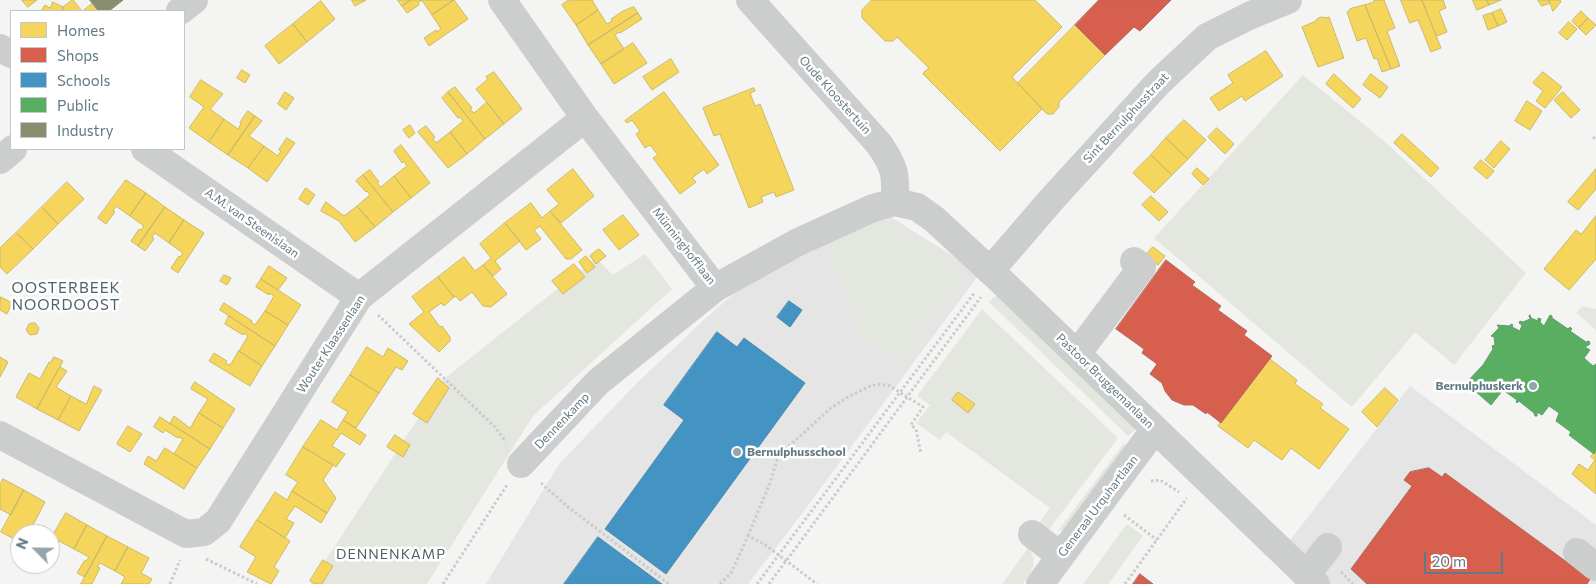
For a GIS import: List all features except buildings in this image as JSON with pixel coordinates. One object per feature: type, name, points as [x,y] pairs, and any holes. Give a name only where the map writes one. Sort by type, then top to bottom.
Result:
[{"type":"street","points":[[181,10],[194,0]]},
{"type":"street","points":[[502,0],[585,118]]},
{"type":"street","name":"Oude Kloostertuin","points":[[750,0],[891,160],[896,178],[895,202]]},
{"type":"street","name":"Sint Bernulphusstraat","points":[[994,274],[1061,206],[1158,82],[1207,37],[1251,15],[1288,0]]},
{"type":"street","name":"Münninghofflaan","points":[[585,118],[715,288],[798,242],[873,208],[895,202]]},
{"type":"street","name":"Wouter Klaassenlaan","points":[[0,435],[186,534],[204,532],[218,521],[359,297],[585,118]]},
{"type":"street","points":[[0,160],[12,150]]},
{"type":"street","name":"A.M. van Steenislaan","points":[[146,150],[359,297]]},
{"type":"street","name":"Pastoor Bruggemanlaan","points":[[895,202],[917,207],[934,219],[994,274],[1311,579],[1328,547]]},
{"type":"street","points":[[1077,354],[1142,267],[1134,261]]},
{"type":"street","name":"Dennenkamp","points":[[521,464],[598,382],[715,288]]},
{"type":"street","name":"Generaal Urquhartlaan","points":[[1040,584],[1155,429]]},
{"type":"street","points":[[1032,534],[1061,556]]},
{"type":"path","points":[[757,584],[901,392],[994,274]]},
{"type":"path","points":[[770,584],[976,303],[994,274]]},
{"type":"path","points":[[359,297],[495,427],[521,464],[552,495],[669,584]]},
{"type":"path","points":[[720,584],[731,573],[748,536],[770,483],[778,456],[831,408],[848,397],[870,386],[880,384],[890,386],[923,407],[911,425],[916,429],[921,454]]},
{"type":"path","points":[[443,584],[521,464]]},
{"type":"path","points":[[1145,488],[1150,481],[1160,480],[1188,497],[1194,504]]},
{"type":"path","points":[[1125,584],[1188,497]]},
{"type":"path","points":[[1119,522],[1130,508]]},
{"type":"path","points":[[1124,515],[1157,540]]},
{"type":"path","points":[[218,521],[206,559],[257,584]]},
{"type":"path","points":[[748,536],[757,539],[818,584]]},
{"type":"shaded area","points":[[1303,75],[1383,140],[1526,273],[1454,365],[1415,332],[1352,407],[1154,238]]},
{"type":"shaded area","points":[[883,212],[980,273],[748,584],[486,584],[559,464],[639,381],[706,318],[746,283]]},
{"type":"shaded area","points":[[885,216],[967,271],[901,366],[862,338],[823,241]]},
{"type":"shaded area","points":[[645,254],[672,289],[533,416],[427,584],[310,584],[444,379],[596,258],[613,275]]},
{"type":"shaded area","points":[[998,294],[1136,428],[1128,436],[989,302]]},
{"type":"shaded area","points":[[1582,306],[1596,309],[1596,330],[1576,313]]},
{"type":"shaded area","points":[[982,309],[1118,438],[1048,531],[1038,525],[1050,508],[946,432],[940,440],[916,423],[930,405],[917,396]]},
{"type":"shaded area","points":[[1410,386],[1596,525],[1596,584],[1329,584],[1287,544]]},
{"type":"shaded area","points":[[1124,443],[1128,447],[1066,528],[1057,532]]},
{"type":"shaded area","points":[[1127,524],[1143,536],[1108,584],[1083,584]]},
{"type":"shaded area","points":[[1028,548],[1034,562],[1026,580],[1023,584],[1002,584]]},
{"type":"place","name":"Bernulphuskerk","points":[[1533,386]]},
{"type":"place","name":"Bernulphusschool","points":[[737,452]]},
{"type":"district","name":"OOSTERBEEK NOORDOOST","points":[[66,296]]},
{"type":"district","name":"DENNENKAMP","points":[[391,554]]}]
